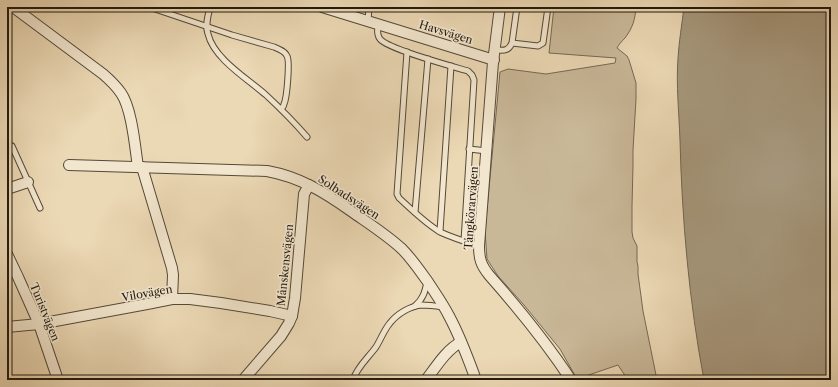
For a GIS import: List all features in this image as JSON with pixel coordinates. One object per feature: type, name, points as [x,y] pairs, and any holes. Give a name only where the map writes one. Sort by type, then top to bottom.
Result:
[{"type":"street","points":[[13,7],[103,74],[121,93],[130,115],[140,167],[172,268],[172,299]]},
{"type":"street","name":"Havsvägen","points":[[322,7],[378,24],[494,55]]},
{"type":"street","name":"Tångkörarvägen","points":[[500,7],[494,55],[479,246],[480,262],[535,330],[571,380]]},
{"type":"street","name":"Solbadsvägen","points":[[69,165],[267,171],[288,176],[308,185],[332,198],[388,238],[409,256],[448,314],[476,380]]},
{"type":"street","points":[[7,189],[28,182]]},
{"type":"street","name":"Månskensvägen","points":[[243,380],[281,336],[292,316],[295,298],[304,194],[308,185]]},
{"type":"street","name":"Turistvägen","points":[[7,254],[39,324],[58,380]]},
{"type":"street","name":"Vilovägen","points":[[7,327],[39,324],[120,310],[172,299],[190,299],[221,303],[292,316]]},
{"type":"street","points":[[426,380],[446,355],[461,342]]},
{"type":"lane","points":[[149,7],[206,27],[281,49],[287,55],[289,62],[285,102],[281,110]]},
{"type":"lane","points":[[210,7],[206,27],[209,39],[221,56],[237,72],[261,91],[307,137]]},
{"type":"lane","points":[[368,21],[369,7]]},
{"type":"lane","points":[[494,55],[508,49],[512,43],[517,7]]},
{"type":"lane","points":[[512,43],[538,46],[543,44],[548,7]]},
{"type":"lane","points":[[378,24],[377,33],[381,40],[385,43],[407,52],[468,71],[474,80],[464,241]]},
{"type":"lane","points":[[407,52],[397,194],[399,198],[440,232],[454,239],[479,246]]},
{"type":"lane","points":[[415,212],[428,59]]},
{"type":"lane","points":[[440,232],[451,66]]},
{"type":"lane","points":[[12,146],[40,208]]},
{"type":"lane","points":[[469,149],[487,151]]},
{"type":"lane","points":[[353,380],[360,366],[375,348],[390,322],[401,313],[415,306],[422,299],[427,281]]},
{"type":"lane","points":[[415,306],[443,306]]},
{"type":"shaded area","points":[[554,7],[636,7],[632,27],[617,48],[627,56],[636,83],[633,150],[632,232],[637,246],[638,274],[643,311],[657,380],[628,380],[618,365],[577,379],[560,349],[498,276],[487,259],[485,231],[500,72],[508,69],[546,74],[615,63],[616,58],[549,53]]},
{"type":"shaded area","points":[[684,7],[831,7],[831,380],[704,380],[690,290],[682,200],[677,78],[678,52]]}]
